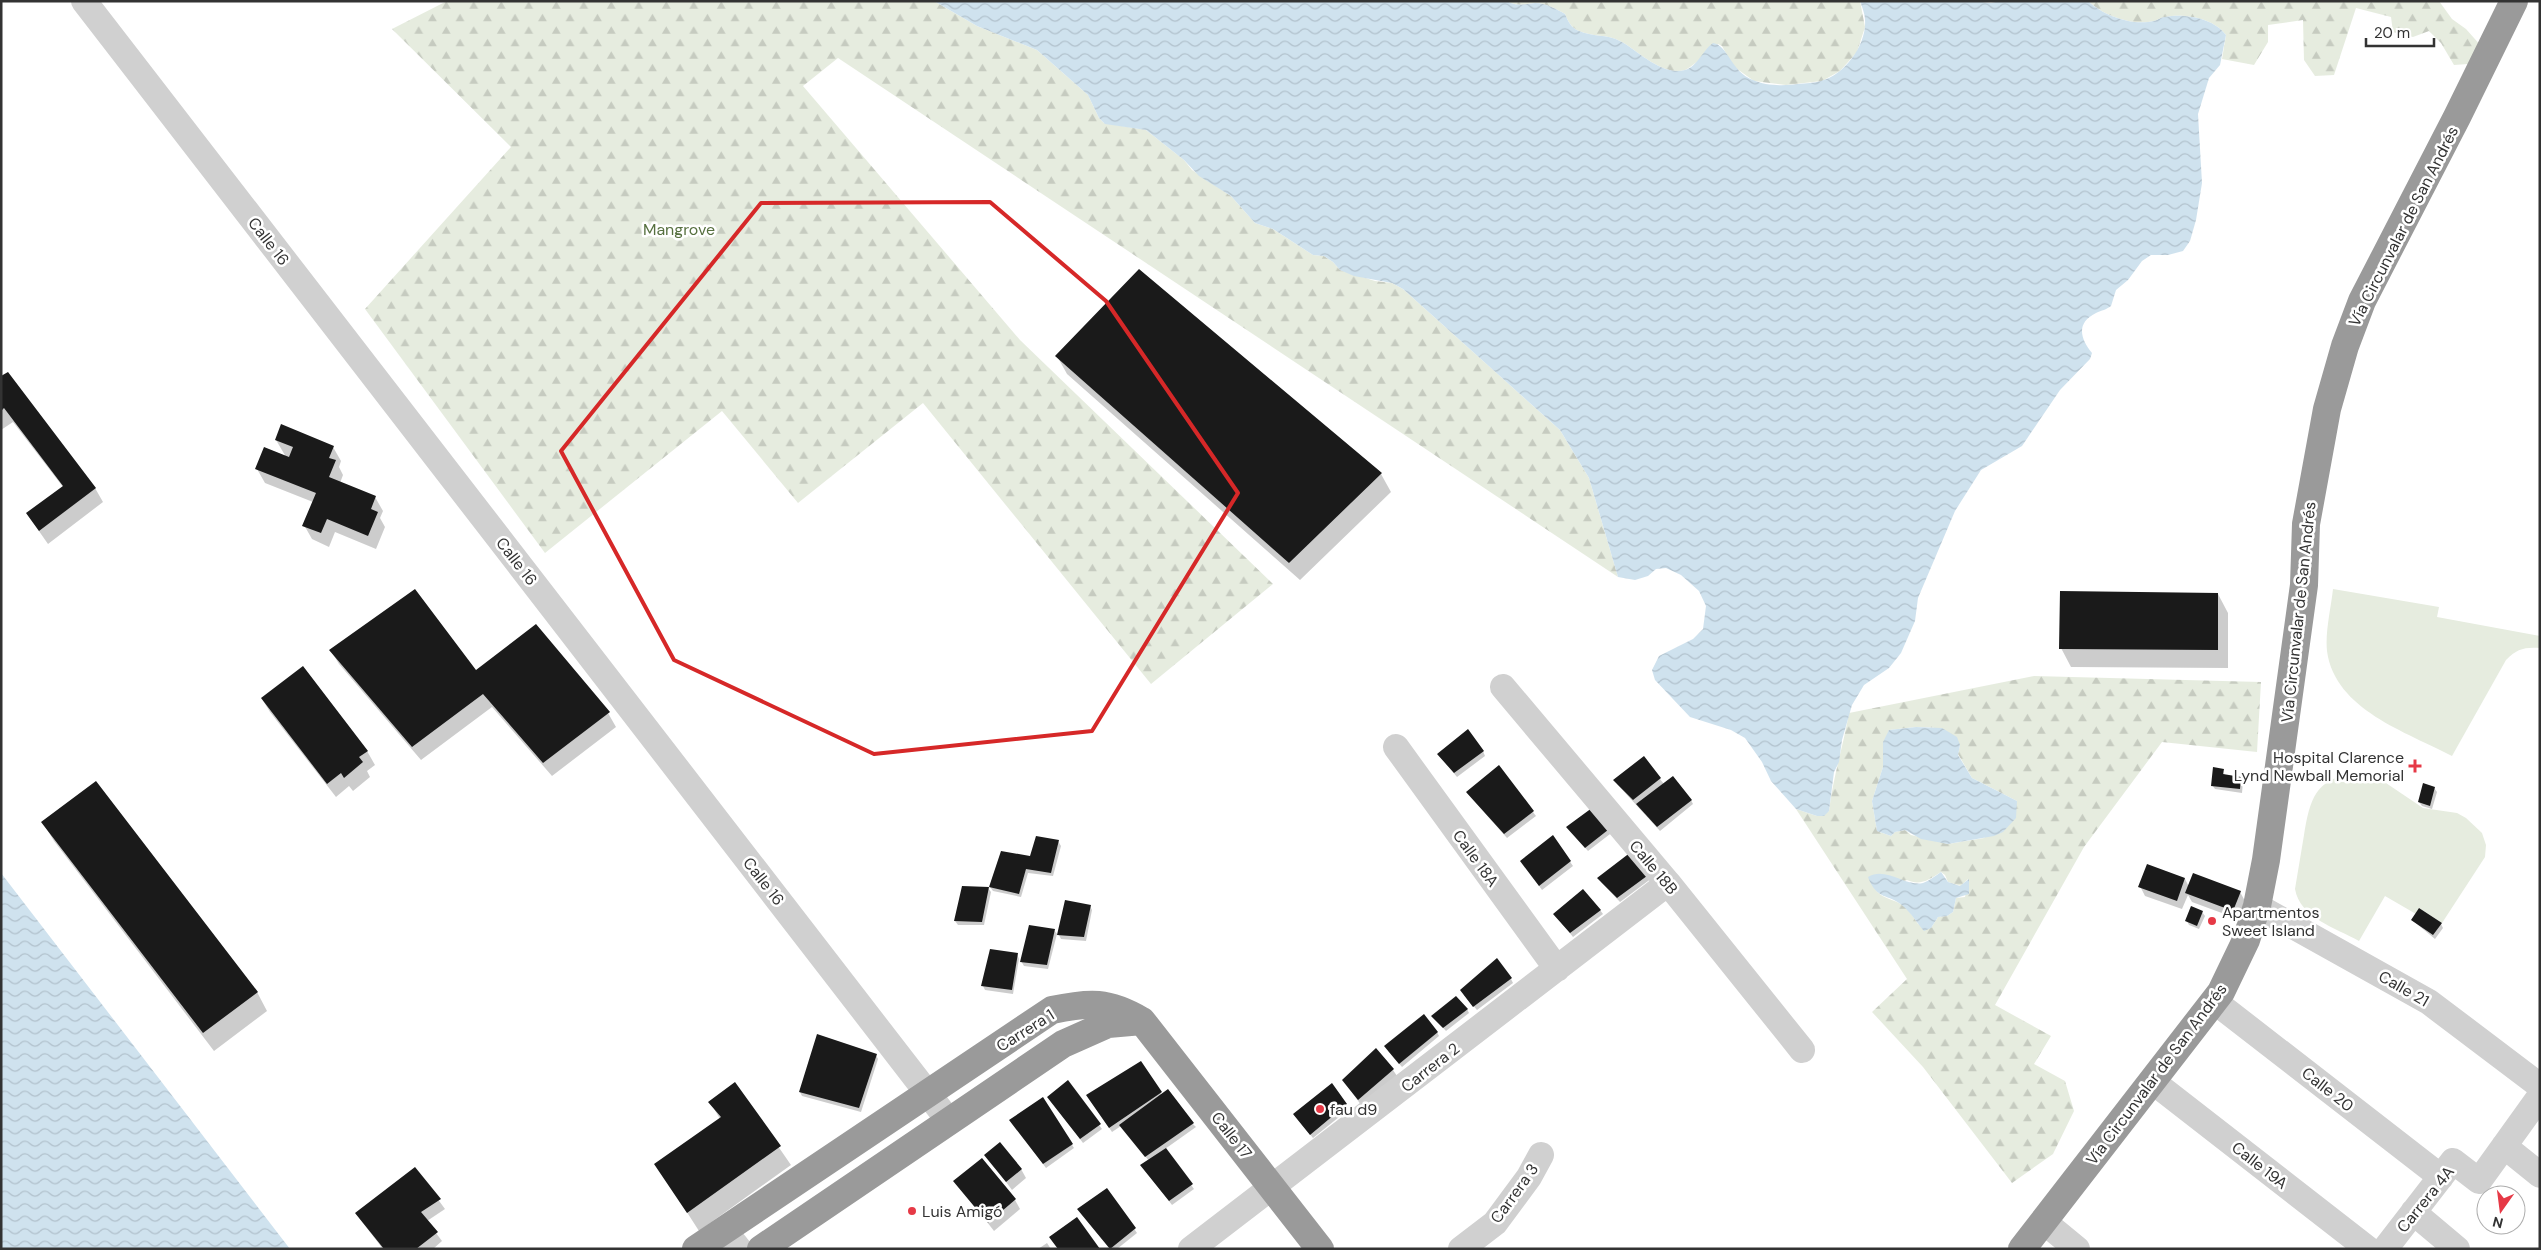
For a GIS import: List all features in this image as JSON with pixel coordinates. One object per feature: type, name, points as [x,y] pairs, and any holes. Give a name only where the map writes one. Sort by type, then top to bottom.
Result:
[{"type":"highway","name":"Vía Circunvalar de San Andrés","points":[[2022,1249],[2221,992],[2246,940],[2257,906],[2266,860],[2304,584],[2306,524],[2327,409],[2344,346],[2362,301],[2466,101],[2514,1]]},
{"type":"highway","name":"Carrera 1","points":[[696,1249],[731,1239],[928,1094],[1052,1010],[1085,1003],[1111,1006],[1142,1021]]},
{"type":"highway","name":"Carrera 1","points":[[761,1249],[1063,1044],[1108,1024],[1142,1021]]},
{"type":"highway","name":"Calle 17","points":[[1142,1021],[1320,1249]]},
{"type":"street","name":"Calle 16","points":[[84,1],[949,1121]]},
{"type":"street","name":"Calle 18B","points":[[1503,687],[1668,883],[1802,1050]]},
{"type":"street","name":"Calle 18A","points":[[1396,747],[1557,969]]},
{"type":"street","name":"Carrera 2","points":[[1191,1249],[1274,1188],[1668,883]]},
{"type":"street","name":"Calle 21","points":[[2257,906],[2429,1002],[2540,1086]]},
{"type":"street","name":"Calle 20","points":[[2214,1001],[2441,1177]]},
{"type":"street","name":"Calle 19A","points":[[2152,1081],[2368,1249]]},
{"type":"street","name":"Carrera 4A","points":[[2385,1249],[2453,1161],[2479,1182],[2540,1096]]},
{"type":"street","points":[[2504,1146],[2540,1175]]},
{"type":"street","name":"Carrera 3","points":[[1461,1249],[1495,1223],[1529,1177],[1541,1155]]},
{"type":"street","points":[[2413,1212],[2457,1249]]},
{"type":"street","points":[[2043,1221],[2077,1249]]},
{"type":"highlighted area","points":[[990,202],[1106,301],[1238,493],[1092,731],[874,754],[674,660],[561,451],[761,203]]},
{"type":"green space","name":"Mangrove","points":[[447,1],[934,1],[977,26],[1037,50],[1088,95],[1099,118],[1104,123],[1146,130],[1184,160],[1192,170],[1231,196],[1255,223],[1273,229],[1313,255],[1324,256],[1340,270],[1375,281],[1392,283],[1403,289],[1560,430],[1589,478],[1618,577],[838,58],[803,86],[1020,340],[1273,584],[1151,684],[923,403],[798,503],[722,411],[545,553],[365,309],[511,147],[392,29]]},
{"type":"green space","points":[[1507,1],[1860,1],[1865,27],[1857,52],[1840,71],[1822,81],[1786,85],[1754,81],[1733,66],[1722,46],[1718,44],[1688,69],[1676,71],[1659,66],[1620,41],[1576,30],[1570,24],[1565,14],[1551,7],[1535,3],[1517,5]]},
{"type":"green space","points":[[2088,1],[2439,1],[2452,19],[2466,29],[2482,47],[2468,64],[2454,65],[2441,43],[2429,31],[2413,37],[2393,32],[2391,17],[2356,8],[2334,75],[2315,76],[2304,60],[2303,20],[2268,25],[2268,42],[2254,65],[2222,59],[2226,35],[2214,24],[2189,16],[2164,17],[2146,22],[2128,21],[2102,11]]},
{"type":"green space","points":[[2333,589],[2439,607],[2437,617],[2540,636],[2540,648],[2521,650],[2506,660],[2452,756],[2376,717],[2358,704],[2344,689],[2333,671],[2327,651],[2327,628]]},
{"type":"green space","points":[[2034,676],[2261,682],[2257,752],[2162,742],[2084,847],[1995,1005],[2051,1036],[2034,1064],[2065,1081],[2074,1111],[2053,1154],[2012,1183],[1923,1067],[1872,1012],[1907,979],[1796,809],[1817,816],[1829,811],[1849,713]],"holes":[[[1916,727],[1941,729],[1950,734],[1960,745],[1958,754],[1972,778],[2017,801],[1984,838],[1948,844],[1911,835],[1905,830],[1895,832],[1891,836],[1877,831],[1872,801],[1883,767],[1889,730]],[[1941,872],[1945,875],[1948,882],[1961,886],[1968,879],[1965,897],[1956,898],[1953,912],[1947,916],[1938,917],[1931,928],[1918,924],[1905,907],[1883,896],[1875,889],[1907,880],[1912,882],[1924,881]]]},
{"type":"green space","points":[[2355,773],[2380,779],[2423,808],[2457,813],[2466,818],[2482,833],[2486,845],[2485,857],[2442,923],[2419,908],[2416,914],[2385,896],[2359,941],[2311,915],[2298,899],[2295,889],[2306,822],[2312,801],[2323,786],[2331,780]]},
{"type":"water","points":[[934,1],[1507,1],[1517,5],[1539,3],[1565,14],[1570,24],[1576,30],[1620,41],[1659,66],[1667,69],[1685,70],[1693,66],[1713,43],[1722,48],[1746,76],[1764,83],[1781,85],[1821,81],[1830,78],[1846,65],[1858,48],[1865,29],[1865,20],[1860,1],[1973,1],[1991,3],[2000,1],[2088,1],[2110,15],[2128,21],[2146,22],[2164,17],[2189,16],[2214,24],[2226,35],[2220,65],[2209,78],[2198,114],[2202,183],[2196,220],[2190,241],[2183,251],[2168,255],[2151,255],[2142,261],[2128,280],[2116,290],[2111,306],[2085,321],[2082,331],[2085,342],[2092,353],[2090,359],[2060,390],[2022,446],[1981,470],[1955,511],[1918,598],[1915,621],[1901,653],[1889,668],[1864,685],[1852,705],[1842,740],[1839,762],[1834,772],[1829,811],[1824,816],[1817,816],[1796,809],[1771,781],[1762,762],[1745,738],[1731,730],[1690,717],[1655,680],[1652,670],[1659,656],[1693,639],[1703,629],[1706,606],[1699,591],[1681,575],[1666,568],[1656,569],[1648,576],[1635,580],[1618,577],[1589,478],[1560,430],[1403,289],[1392,283],[1354,276],[1340,270],[1324,256],[1313,255],[1273,229],[1255,223],[1231,196],[1199,176],[1184,160],[1146,130],[1105,124],[1099,118],[1088,95],[1037,50],[977,26]]},
{"type":"water","points":[[1916,727],[1942,728],[1957,737],[1960,745],[1958,755],[1972,778],[2017,801],[2016,818],[2003,832],[1994,836],[1948,844],[1921,839],[1905,830],[1895,832],[1891,836],[1877,831],[1872,801],[1883,767],[1883,742],[1889,730]]},
{"type":"water","points":[[1941,872],[1948,882],[1960,886],[1969,879],[1969,894],[1956,898],[1953,912],[1947,916],[1938,917],[1931,928],[1924,931],[1903,906],[1875,890],[1868,877],[1882,874],[1909,882],[1923,883]]},
{"type":"water","points":[[1,873],[290,1249],[1,1249]]},
{"type":"building","points":[[1139,269],[1382,473],[1289,563],[1055,356]]},
{"type":"building","points":[[8,372],[96,488],[39,531],[26,513],[63,486],[4,408],[1,411],[1,376]]},
{"type":"building","points":[[281,424],[334,446],[329,458],[336,460],[329,477],[376,496],[371,509],[378,512],[368,536],[327,519],[321,533],[302,526],[316,493],[255,469],[264,447],[289,457],[293,447],[275,440]]},
{"type":"building","points":[[415,589],[476,670],[536,624],[610,712],[543,763],[483,694],[412,747],[329,650]]},
{"type":"building","points":[[2060,591],[2218,593],[2218,650],[2059,649]]},
{"type":"building","points":[[303,666],[368,751],[359,757],[363,762],[344,778],[341,773],[327,784],[261,698]]},
{"type":"building","points":[[1468,729],[1484,751],[1454,773],[1437,754]]},
{"type":"building","points":[[1644,756],[1661,778],[1633,800],[1613,780]]},
{"type":"building","points":[[1499,765],[1534,811],[1504,834],[1466,792]]},
{"type":"building","points":[[2213,767],[2224,769],[2223,774],[2241,777],[2240,789],[2211,786]]},
{"type":"building","points":[[1673,776],[1692,800],[1657,827],[1636,804]]},
{"type":"building","points":[[96,781],[258,992],[203,1033],[41,822]]},
{"type":"building","points":[[2423,783],[2435,787],[2430,806],[2418,802]]},
{"type":"building","points":[[1596,805],[1613,826],[1585,848],[1566,827]]},
{"type":"building","points":[[1553,835],[1571,861],[1539,886],[1520,861]]},
{"type":"building","points":[[1036,836],[1059,840],[1051,873],[1026,869],[1019,894],[989,887],[1001,851],[1030,856]]},
{"type":"building","points":[[1631,852],[1651,873],[1617,898],[1597,878]]},
{"type":"building","points":[[2147,864],[2185,878],[2177,901],[2138,887]]},
{"type":"building","points":[[2193,873],[2241,891],[2233,911],[2185,893]]},
{"type":"building","points":[[962,886],[989,887],[982,922],[954,921]]},
{"type":"building","points":[[1583,889],[1601,910],[1570,933],[1553,914]]},
{"type":"building","points":[[1065,900],[1091,905],[1084,937],[1057,935]]},
{"type":"building","points":[[2191,906],[2203,911],[2197,926],[2185,921]]},
{"type":"building","points":[[2419,908],[2442,923],[2433,935],[2411,920]]},
{"type":"building","points":[[1029,925],[1055,929],[1047,965],[1020,962]]},
{"type":"building","points":[[990,949],[1018,953],[1012,990],[981,986]]},
{"type":"building","points":[[1497,958],[1512,978],[1473,1007],[1460,990]]},
{"type":"building","points":[[1456,996],[1468,1009],[1443,1028],[1431,1016]]},
{"type":"building","points":[[1424,1014],[1438,1032],[1399,1064],[1384,1046]]},
{"type":"building","points":[[817,1034],[877,1054],[859,1108],[799,1092]]},
{"type":"building","points":[[1376,1048],[1394,1069],[1358,1100],[1342,1080]]},
{"type":"building","points":[[1141,1061],[1162,1092],[1109,1128],[1086,1095]]},
{"type":"building","points":[[1068,1080],[1101,1124],[1080,1139],[1047,1097]]},
{"type":"building","points":[[735,1082],[781,1146],[687,1213],[654,1164],[721,1117],[708,1102]]},
{"type":"building","name":"fau d9","points":[[1332,1083],[1347,1104],[1310,1135],[1293,1114]]},
{"type":"building","points":[[1168,1089],[1194,1123],[1145,1157],[1119,1125]]},
{"type":"building","points":[[1043,1097],[1073,1144],[1043,1164],[1009,1120]]},
{"type":"building","points":[[1000,1142],[1022,1169],[1006,1182],[984,1155]]},
{"type":"building","points":[[1166,1148],[1193,1184],[1169,1201],[1140,1165]]},
{"type":"building","points":[[982,1158],[1016,1199],[988,1223],[953,1181]]},
{"type":"building","points":[[415,1167],[441,1199],[421,1212],[438,1232],[416,1249],[384,1249],[355,1213]]},
{"type":"building","points":[[1107,1188],[1136,1228],[1110,1249],[1077,1209]]},
{"type":"building","points":[[1077,1217],[1100,1249],[1058,1249],[1049,1237]]},
{"type":"place","name":"Hospital Clarence Lynd Newball Memorial","points":[[2415,766]]},
{"type":"place","name":"Apartmentos Sweet Island","points":[[2212,921]]},
{"type":"place","name":"fau d9","points":[[1320,1109]]},
{"type":"place","name":"Luis Amigó","points":[[912,1211]]}]
